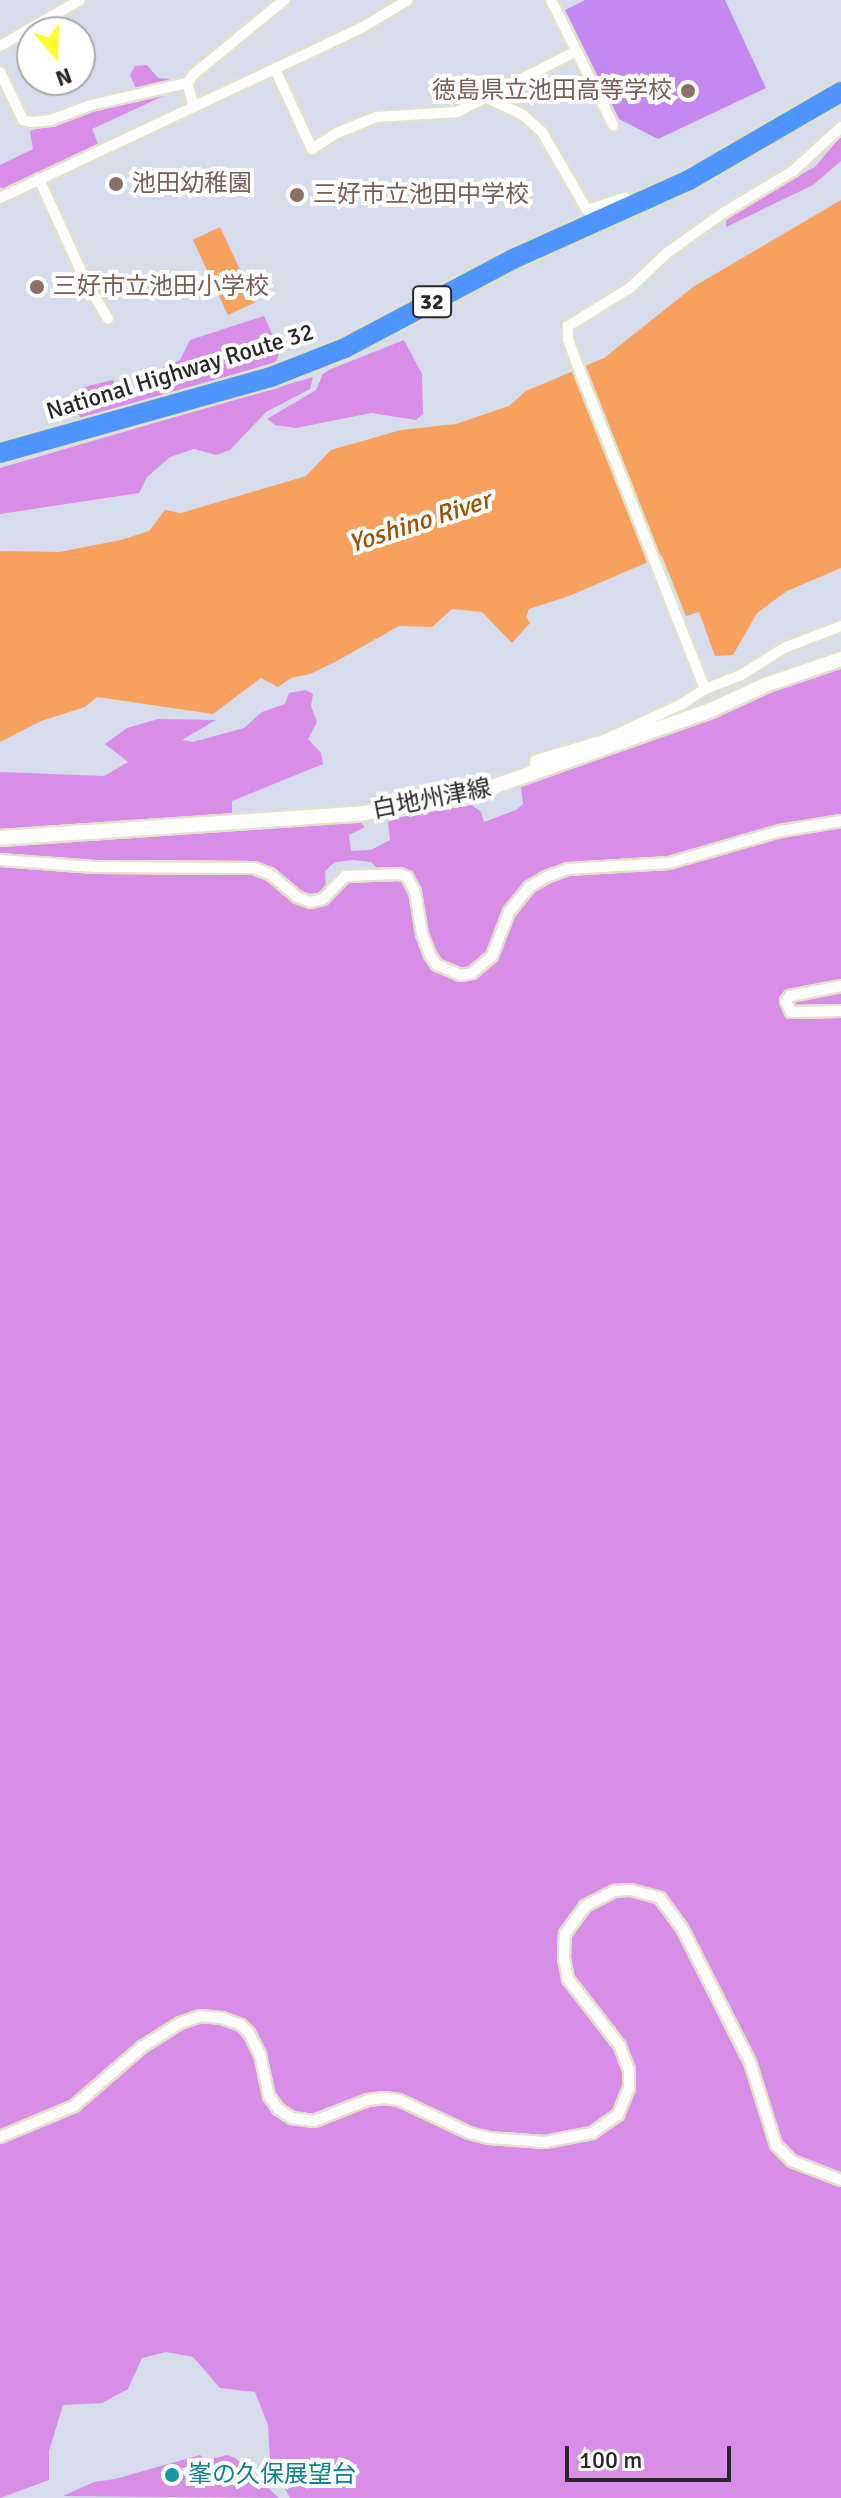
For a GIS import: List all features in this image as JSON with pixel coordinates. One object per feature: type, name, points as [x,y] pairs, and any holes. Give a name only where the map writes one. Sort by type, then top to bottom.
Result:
[{"type":"highway","name":"National Highway Route 32","points":[[0,453],[271,377],[345,348],[513,259],[689,180],[841,92]]},
{"type":"main road","name":"白地州津線","points":[[0,838],[364,813],[467,796],[533,775],[841,659]]},
{"type":"street","points":[[0,46],[62,5],[80,0]]},
{"type":"street","points":[[0,72],[23,120],[51,120],[91,105],[187,83],[284,0]]},
{"type":"street","points":[[0,198],[363,27],[408,0]]},
{"type":"street","points":[[551,0],[613,125]]},
{"type":"street","points":[[275,69],[312,149],[337,133],[376,117],[457,112],[576,51]]},
{"type":"street","points":[[187,83],[194,107]]},
{"type":"street","points":[[487,98],[523,115],[542,132],[587,210],[625,198],[630,206]]},
{"type":"street","points":[[705,689],[577,364],[568,339],[571,323],[630,288],[667,253],[723,213],[793,171],[841,127]]},
{"type":"street","points":[[39,179],[85,280],[108,319]]},
{"type":"street","points":[[533,775],[536,760],[604,740],[682,704],[705,689],[741,675],[784,648],[841,626]]},
{"type":"street","points":[[0,860],[95,867],[254,868],[270,874],[297,897],[311,902],[323,899],[345,876],[400,874],[407,877],[415,892],[422,934],[430,955],[448,972],[460,975],[472,973],[492,956],[509,912],[529,887],[546,877],[568,869],[669,863],[802,826],[841,821]]},
{"type":"street","points":[[841,986],[790,996],[786,1001],[791,1012],[841,1011]]},
{"type":"street","points":[[0,2137],[74,2106],[142,2047],[180,2023],[200,2016],[222,2018],[241,2025],[249,2033],[260,2055],[269,2096],[278,2109],[292,2118],[314,2121],[368,2100],[385,2098],[399,2100],[469,2133],[489,2138],[545,2142],[592,2133],[618,2115],[629,2088],[629,2070],[620,2046],[568,1979],[564,1959],[565,1934],[585,1906],[615,1891],[631,1890],[660,1898],[683,1930],[750,2062],[776,2145],[792,2161],[841,2180]]},
{"type":"shaded area","name":"徳島県立池田高等学校","points":[[585,0],[725,0],[766,88],[658,139],[619,119],[565,10]]},
{"type":"shaded area","points":[[147,65],[158,78],[180,80],[170,93],[92,129],[99,146],[3,189],[0,187],[0,165],[33,149],[30,131],[124,102],[136,89],[130,75],[135,66]]},
{"type":"shaded area","points":[[841,136],[841,161],[813,185],[726,227],[726,218],[744,205],[815,167]]},
{"type":"shaded area","points":[[264,316],[280,351],[276,362],[82,419],[73,409],[71,393],[88,386],[113,380],[121,400],[178,383],[148,375],[180,360],[190,340]]},
{"type":"shaded area","points":[[404,340],[422,374],[423,414],[416,420],[371,413],[296,428],[275,425],[267,419],[316,390],[323,374],[331,369]]},
{"type":"shaded area","points":[[313,377],[310,389],[266,412],[230,450],[216,455],[194,449],[170,457],[147,477],[139,493],[0,514],[0,468]]},
{"type":"shaded area","points":[[841,669],[841,2498],[290,2498],[270,2460],[268,2425],[255,2392],[220,2388],[193,2357],[166,2352],[142,2358],[128,2389],[102,2403],[63,2405],[49,2451],[49,2480],[0,2498],[0,772],[104,776],[128,762],[105,744],[127,728],[158,719],[216,720],[182,740],[193,742],[244,728],[262,712],[285,704],[289,693],[306,690],[313,694],[311,706],[317,722],[308,739],[321,753],[323,764],[232,801],[232,828],[361,823],[365,827],[349,835],[351,851],[371,850],[390,840],[388,822],[395,818],[472,805],[481,812],[484,822],[516,810],[523,804],[521,787],[702,722],[776,689]],"holes":[[[335,862],[371,862],[378,869],[406,872],[407,885],[398,878],[349,881],[342,883],[327,903],[317,907],[303,905],[298,894],[321,893],[326,889],[325,871]]]},
{"type":"shaded area","points":[[200,2455],[207,2460],[227,2455],[235,2458],[279,2498],[63,2496],[94,2482]]},
{"type":"water","name":"Yoshino River","points":[[841,200],[841,568],[787,591],[757,613],[733,655],[715,656],[699,612],[686,616],[662,556],[569,596],[529,609],[526,617],[530,623],[512,643],[482,612],[452,609],[432,627],[399,626],[335,662],[310,674],[291,678],[278,687],[261,678],[213,714],[97,697],[85,707],[41,721],[0,742],[0,551],[59,552],[121,540],[149,531],[165,510],[181,513],[306,476],[331,450],[401,430],[456,424],[509,406],[526,391],[604,358],[693,287]]},
{"type":"water","points":[[220,227],[255,302],[228,315],[193,240]]},
{"type":"place","name":"徳島県立池田高等学校","points":[[688,91]]},
{"type":"place","name":"池田幼稚園","points":[[116,184]]},
{"type":"place","name":"三好市立池田中学校","points":[[297,195]]},
{"type":"place","name":"三好市立池田小学校","points":[[37,287]]},
{"type":"place","name":"峯の久保展望台","points":[[172,2475]]}]
